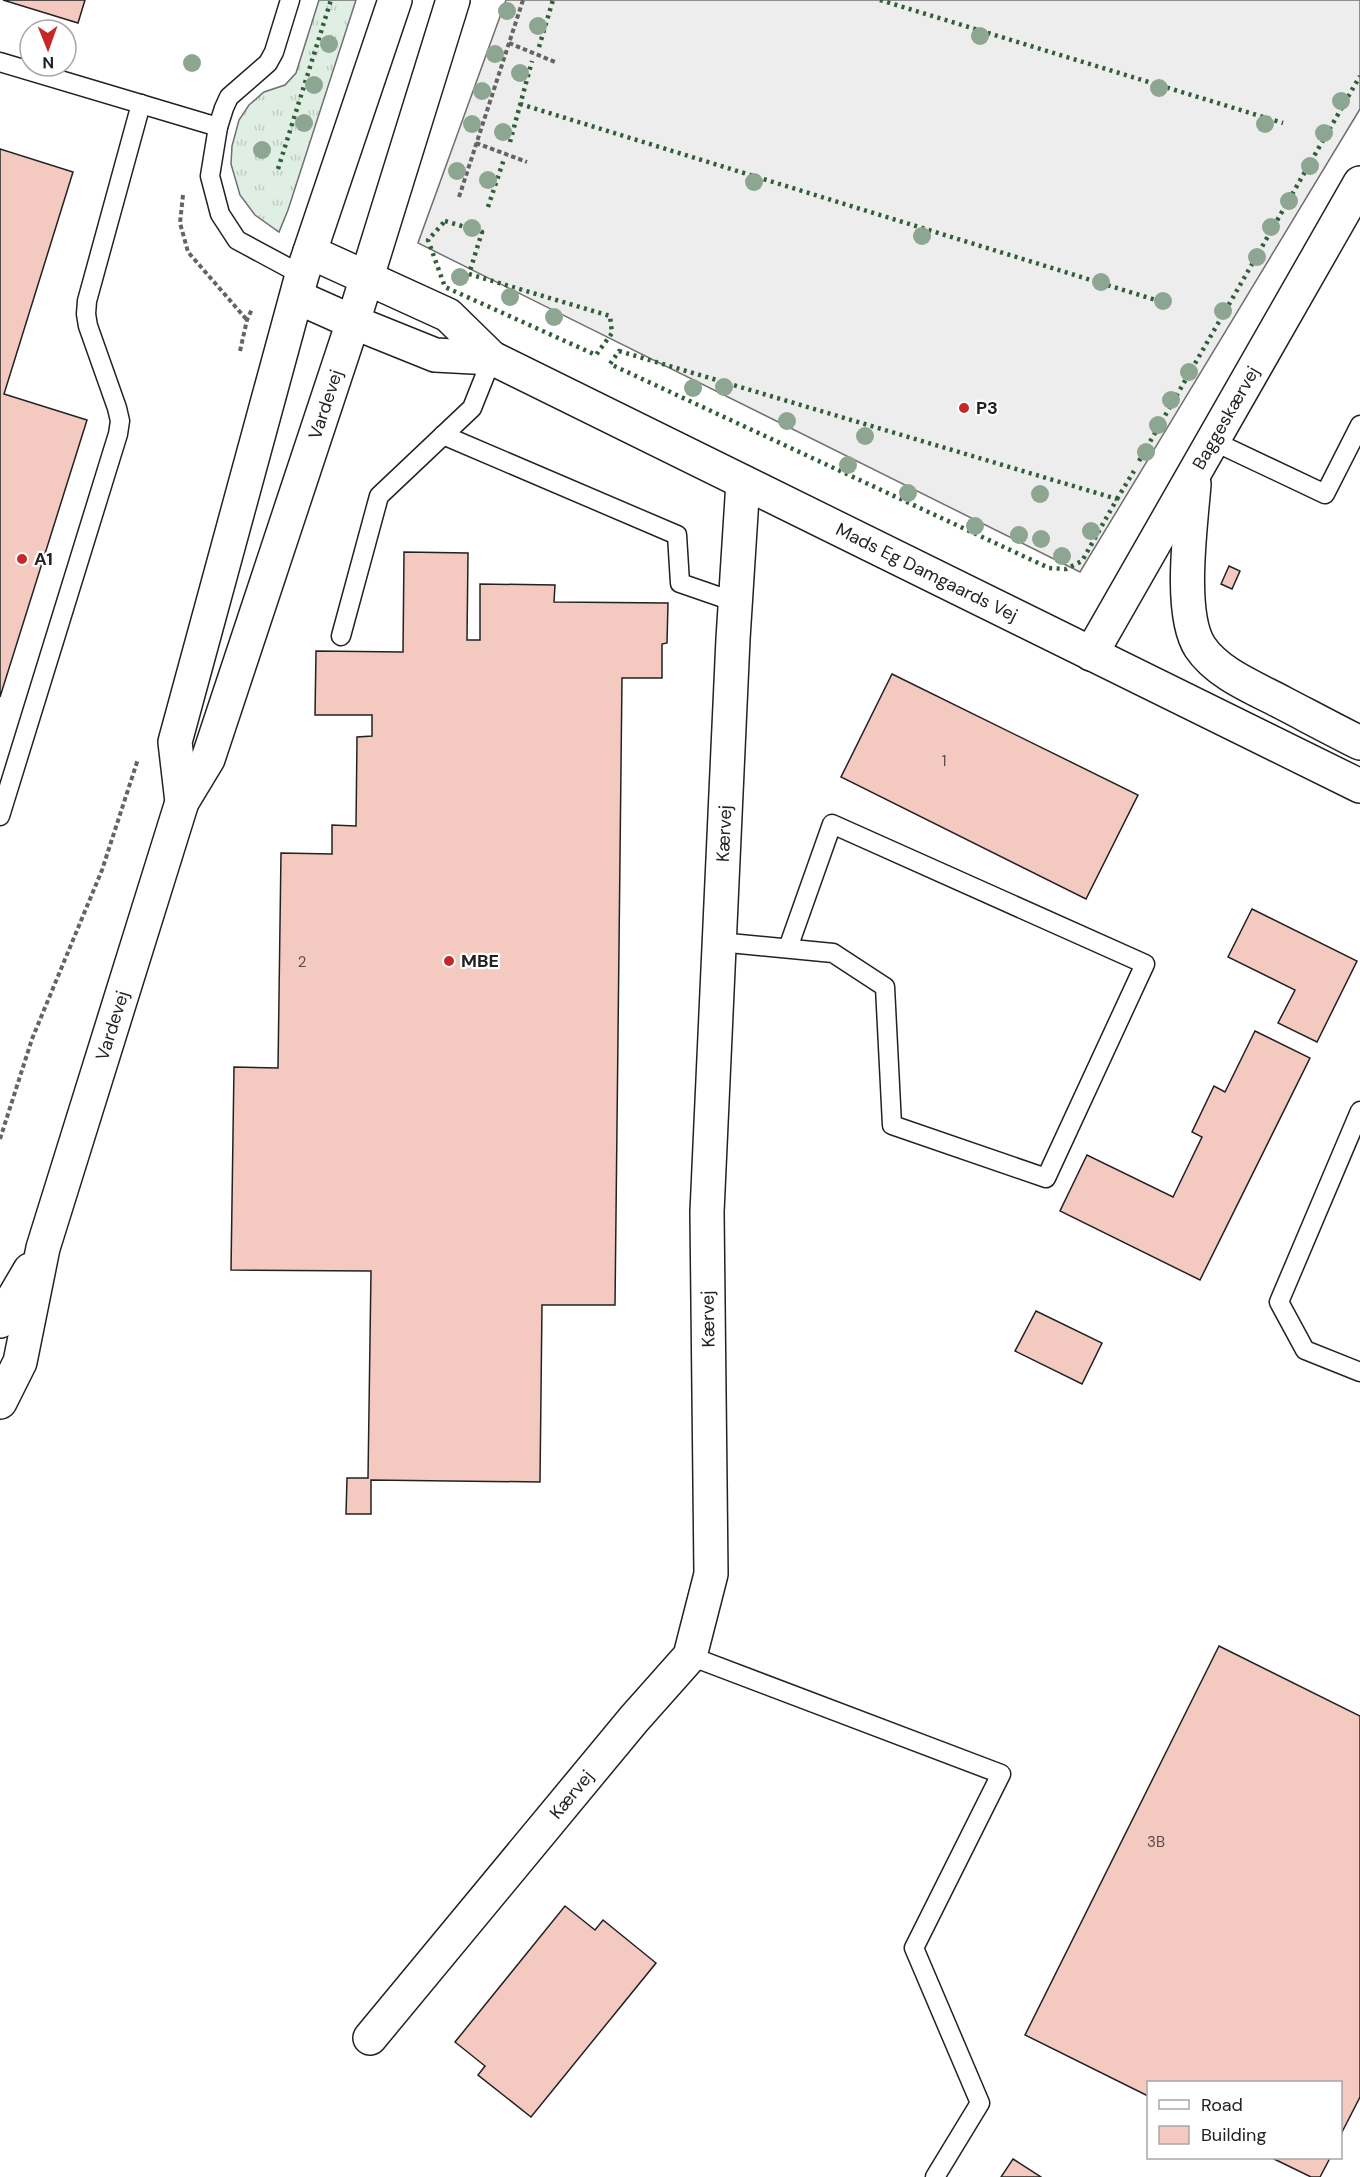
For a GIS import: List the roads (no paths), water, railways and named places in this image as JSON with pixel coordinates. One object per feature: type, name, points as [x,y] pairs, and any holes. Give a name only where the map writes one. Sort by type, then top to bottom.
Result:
[{"type":"street","name":"Vardevej","points":[[182,802],[175,742],[303,275],[395,0]]},
{"type":"street","name":"Vardevej","points":[[0,1402],[21,1362],[43,1248],[182,802],[208,759],[352,322],[453,0]]},
{"type":"street","name":"Baggeskærvej","points":[[1091,654],[1195,476],[1360,183]]},
{"type":"street","name":"Mads Eg Damgaards Vej","points":[[303,275],[365,278],[448,315],[492,358],[1360,786]]},
{"type":"street","name":"Mads Eg Damgaards Vej","points":[[303,275],[352,322],[435,355],[492,358]]},
{"type":"street","points":[[1195,476],[1186,585],[1189,611],[1199,646],[1240,681],[1360,743]]},
{"type":"street","name":"Kærvej","points":[[370,2038],[634,1719],[690,1656],[711,1574],[707,1212],[735,602],[743,482]]},
{"type":"street","name":"Vardevej","points":[[0,1321],[43,1248]]},
{"type":"lane","points":[[290,0],[268,63],[230,97],[218,127],[210,176],[220,214],[237,240],[303,275]]},
{"type":"lane","points":[[0,62],[218,127]]},
{"type":"lane","points":[[0,816],[118,434],[120,421],[117,408],[88,326],[86,314],[87,301],[141,104]]},
{"type":"lane","points":[[341,636],[379,496],[472,408],[492,358]]},
{"type":"lane","points":[[1214,441],[1325,494],[1360,425]]},
{"type":"lane","points":[[443,435],[677,535],[680,583],[735,602]]},
{"type":"lane","points":[[720,942],[833,953],[885,987],[892,1125],[1046,1178],[1145,964],[832,824],[788,948]]},
{"type":"lane","points":[[1360,1111],[1279,1302],[1305,1350],[1360,1372]]},
{"type":"lane","points":[[690,1656],[1000,1774],[914,1948],[980,2103],[935,2177]]},
{"type":"place","name":"P3","points":[[964,408]]},
{"type":"place","name":"A1","points":[[22,559]]},
{"type":"place","name":"MBE","points":[[449,961]]}]
